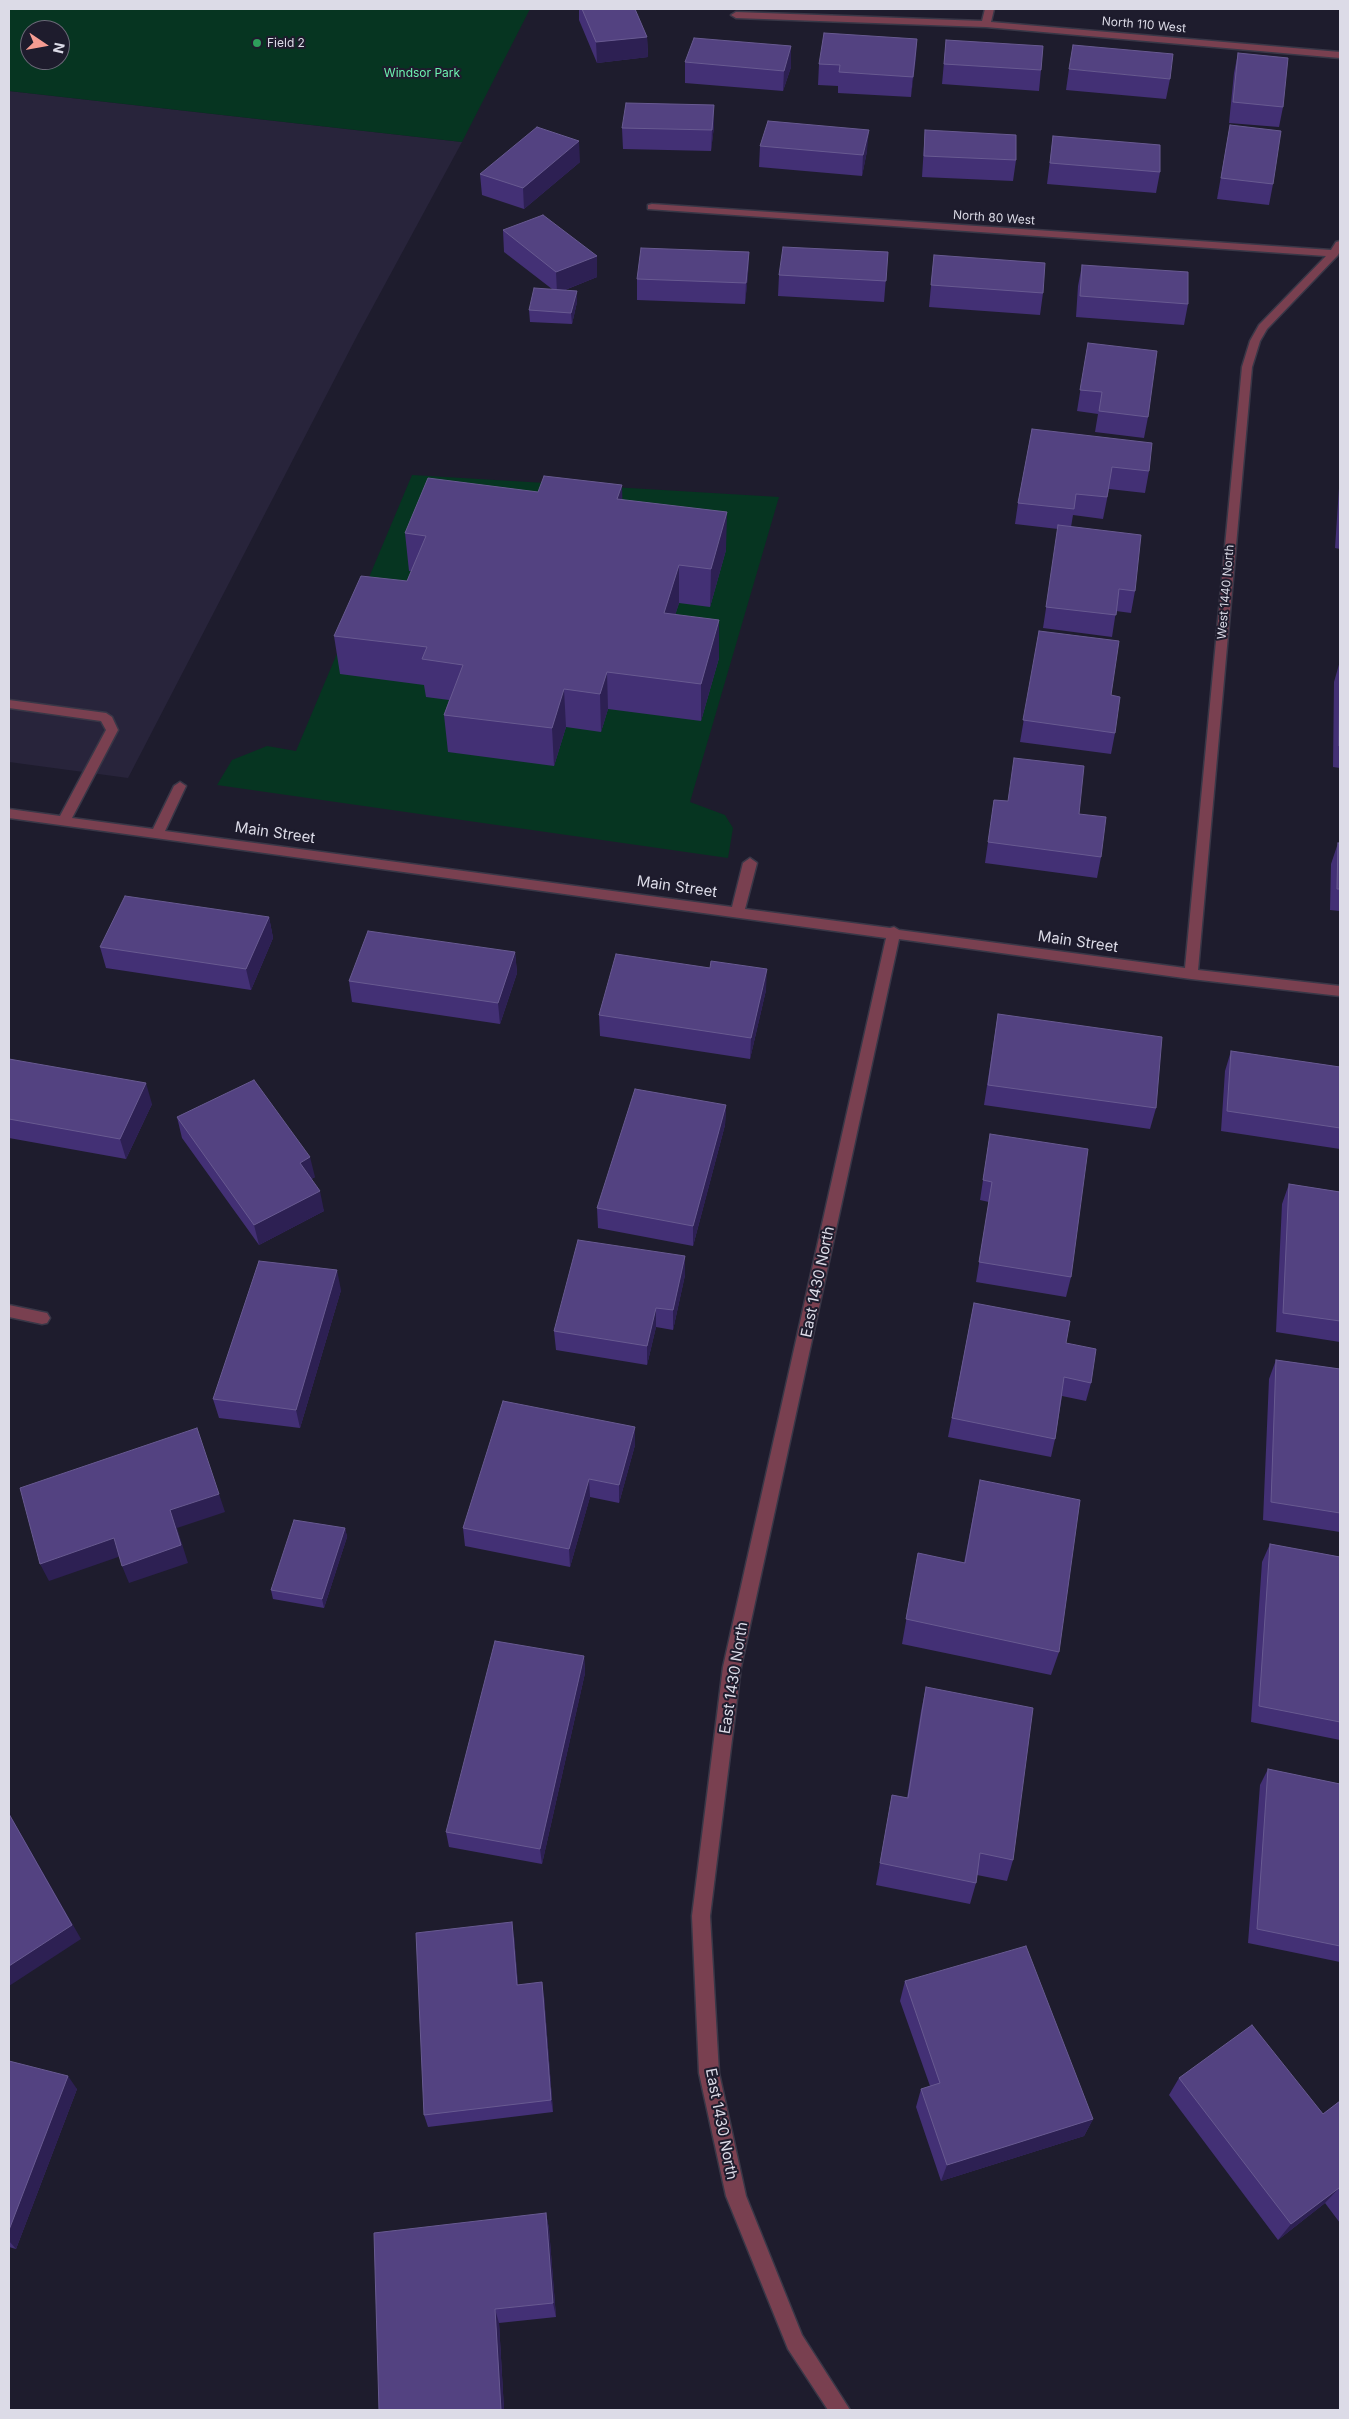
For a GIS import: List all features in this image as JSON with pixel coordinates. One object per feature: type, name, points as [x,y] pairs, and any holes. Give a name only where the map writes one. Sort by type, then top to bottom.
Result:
[{"type":"street","points":[[986,24],[989,9]]},
{"type":"street","name":"North 110 West","points":[[736,15],[986,24],[1340,55]]},
{"type":"street","name":"North 80 West","points":[[652,207],[1337,249]]},
{"type":"street","name":"West 1440 North","points":[[1191,974],[1246,367],[1255,341],[1263,327],[1337,249]]},
{"type":"street","points":[[9,704],[106,717],[112,730],[64,821]]},
{"type":"street","points":[[157,834],[180,786]]},
{"type":"street","name":"Main Street","points":[[9,814],[894,932],[1191,974],[1340,991]]},
{"type":"street","points":[[738,911],[750,863]]},
{"type":"street","name":"East 1430 North","points":[[840,2410],[795,2342],[736,2196],[709,2073],[701,1916],[732,1667],[894,932]]},
{"type":"street","points":[[9,1311],[42,1318]]},
{"type":"shaded area","points":[[9,91],[462,142],[358,334],[128,778],[9,762]]},
{"type":"green space","name":"Windsor Park","points":[[9,9],[530,9],[462,142],[9,91]]},
{"type":"green space","points":[[412,475],[779,497],[690,802],[725,815],[733,828],[728,858],[217,785],[232,760],[267,746],[296,751]]},
{"type":"building","points":[[582,9],[635,9],[647,37],[596,42]]},
{"type":"building","points":[[824,33],[917,39],[913,77],[839,72],[840,65],[819,64]]},
{"type":"building","points":[[694,38],[791,46],[784,71],[685,62]]},
{"type":"building","points":[[946,40],[1043,46],[1041,70],[944,64]]},
{"type":"building","points":[[1073,45],[1173,54],[1170,79],[1069,69]]},
{"type":"building","points":[[1238,53],[1288,58],[1283,107],[1233,102]]},
{"type":"building","points":[[626,103],[714,105],[712,130],[622,128]]},
{"type":"building","points":[[768,121],[869,130],[863,155],[760,146]]},
{"type":"building","points":[[1230,125],[1281,131],[1273,184],[1221,178]]},
{"type":"building","points":[[537,127],[579,141],[523,188],[480,174]]},
{"type":"building","points":[[925,130],[1016,135],[1016,160],[924,156]]},
{"type":"building","points":[[1053,136],[1160,145],[1160,172],[1050,163]]},
{"type":"building","points":[[543,215],[597,256],[556,272],[503,230]]},
{"type":"building","points":[[783,247],[888,252],[886,281],[779,275]]},
{"type":"building","points":[[641,248],[749,252],[746,283],[637,279]]},
{"type":"building","points":[[934,255],[1045,263],[1043,293],[931,285]]},
{"type":"building","points":[[1082,265],[1188,272],[1188,304],[1080,296]]},
{"type":"building","points":[[534,288],[577,291],[571,313],[529,310]]},
{"type":"building","points":[[1088,343],[1157,351],[1148,417],[1099,411],[1102,392],[1080,390]]},
{"type":"building","points":[[1032,429],[1152,443],[1149,471],[1112,467],[1107,497],[1076,494],[1074,509],[1018,503]]},
{"type":"building","points":[[544,476],[622,485],[617,499],[727,512],[711,569],[679,565],[664,613],[719,620],[701,684],[607,672],[600,694],[564,689],[552,728],[444,715],[463,665],[422,659],[427,647],[334,636],[361,576],[407,581],[426,536],[405,533],[428,478],[538,492]]},
{"type":"building","points":[[1058,525],[1141,535],[1135,591],[1119,589],[1116,615],[1046,607]]},
{"type":"building","points":[[1039,631],[1119,641],[1111,695],[1120,697],[1115,733],[1023,720]]},
{"type":"building","points":[[1340,661],[1340,746],[1339,746]]},
{"type":"building","points":[[1014,758],[1084,766],[1079,814],[1106,817],[1101,857],[988,842],[994,800],[1008,801]]},
{"type":"building","points":[[1338,843],[1340,843],[1340,889],[1337,889]]},
{"type":"building","points":[[125,896],[269,917],[246,969],[100,947]]},
{"type":"building","points":[[368,931],[515,952],[498,1003],[349,981]]},
{"type":"building","points":[[616,954],[710,968],[711,961],[767,969],[751,1038],[599,1015]]},
{"type":"building","points":[[998,1014],[1162,1037],[1156,1108],[988,1085]]},
{"type":"building","points":[[1231,1051],[1340,1067],[1340,1128],[1227,1111]]},
{"type":"building","points":[[9,1059],[146,1083],[120,1139],[9,1119]]},
{"type":"building","points":[[254,1080],[310,1157],[300,1163],[320,1191],[254,1225],[177,1117]]},
{"type":"building","points":[[635,1089],[726,1105],[693,1226],[597,1208]]},
{"type":"building","points":[[990,1134],[1088,1149],[1071,1277],[979,1262],[992,1182],[983,1180]]},
{"type":"building","points":[[1289,1184],[1340,1192],[1340,1321],[1283,1313]]},
{"type":"building","points":[[578,1240],[685,1256],[673,1310],[656,1308],[647,1346],[554,1331]]},
{"type":"building","points":[[259,1261],[337,1270],[296,1410],[213,1399]]},
{"type":"building","points":[[974,1303],[1070,1321],[1066,1343],[1096,1349],[1091,1383],[1064,1377],[1055,1439],[952,1418]]},
{"type":"building","points":[[1276,1360],[1340,1369],[1340,1513],[1271,1502]]},
{"type":"building","points":[[503,1401],[635,1427],[619,1485],[589,1479],[569,1549],[463,1528]]},
{"type":"building","points":[[197,1428],[219,1494],[170,1510],[181,1545],[122,1566],[114,1538],[40,1564],[20,1488]]},
{"type":"building","points":[[980,1480],[1080,1500],[1059,1652],[906,1619],[918,1553],[965,1563]]},
{"type":"building","points":[[294,1520],[345,1528],[322,1599],[271,1590]]},
{"type":"building","points":[[1270,1544],[1340,1557],[1340,1722],[1259,1706]]},
{"type":"building","points":[[495,1641],[584,1656],[540,1849],[446,1832]]},
{"type":"building","points":[[926,1687],[1033,1708],[1013,1860],[980,1853],[976,1883],[880,1863],[892,1795],[908,1798]]},
{"type":"building","points":[[1268,1769],[1340,1784],[1340,1946],[1257,1929]]},
{"type":"building","points":[[9,1814],[72,1925],[9,1966]]},
{"type":"building","points":[[512,1922],[517,1985],[542,1982],[551,2100],[424,2115],[416,1933]]},
{"type":"building","points":[[1026,1946],[1093,2119],[947,2165],[921,2089],[940,2083],[905,1981]]},
{"type":"building","points":[[1252,2025],[1323,2114],[1340,2101],[1340,2189],[1291,2224],[1179,2078]]},
{"type":"building","points":[[9,2061],[68,2076],[9,2230]]},
{"type":"building","points":[[546,2213],[553,2303],[495,2309],[501,2410],[379,2410],[374,2233]]},
{"type":"place","name":"Field 2","points":[[257,43]]}]
